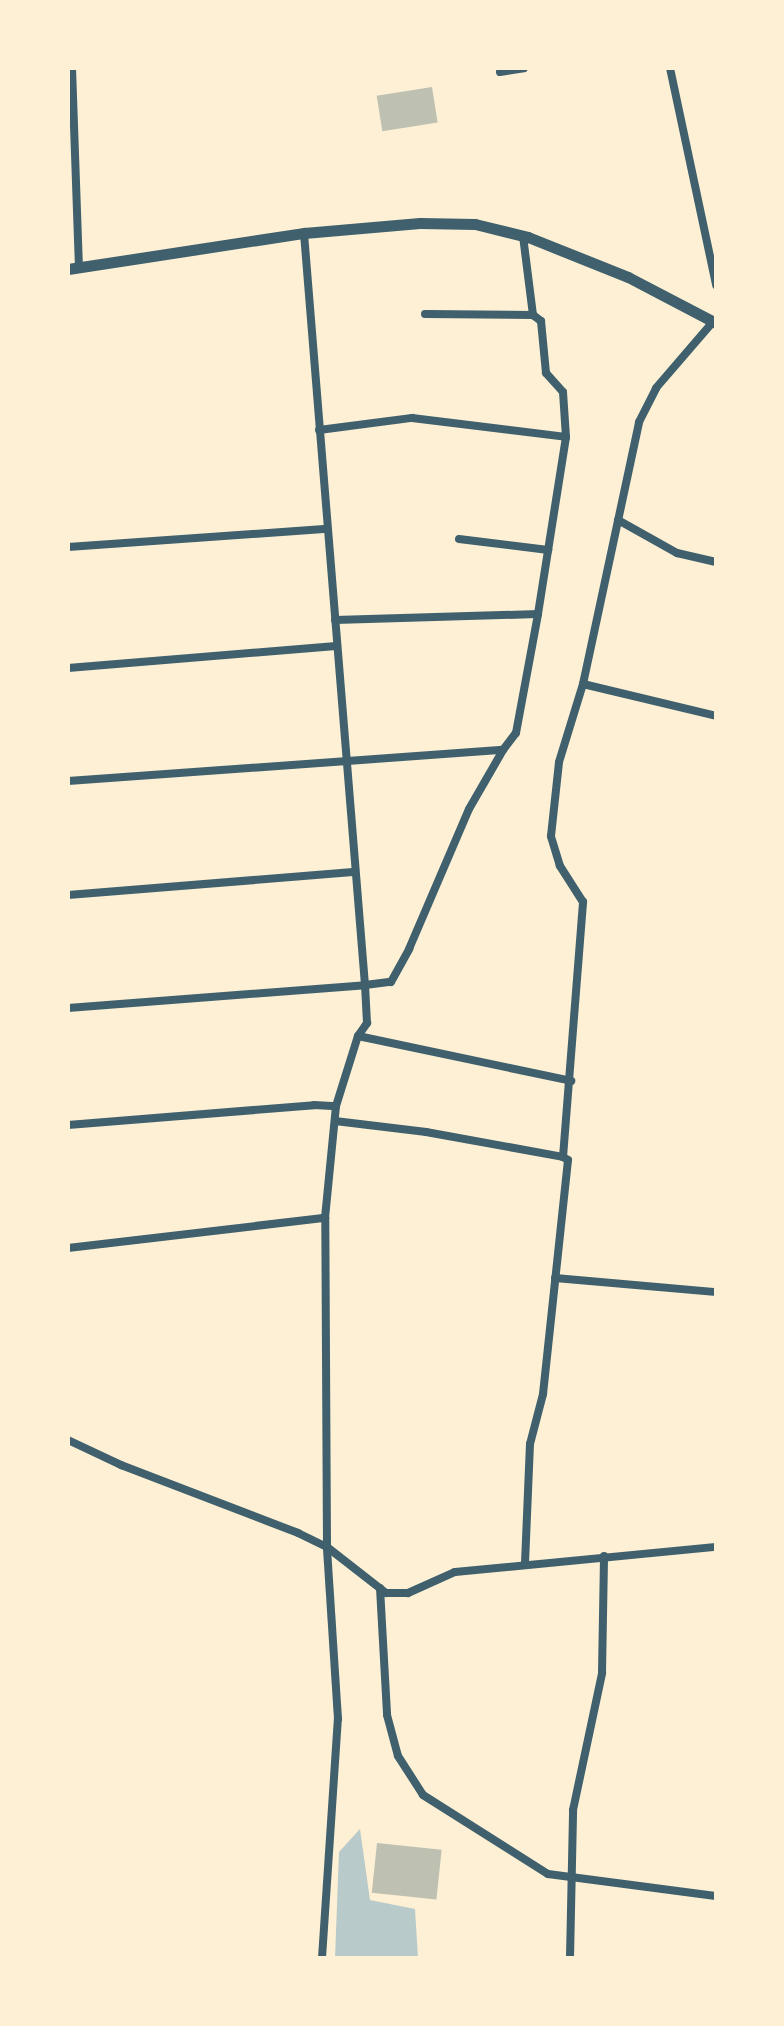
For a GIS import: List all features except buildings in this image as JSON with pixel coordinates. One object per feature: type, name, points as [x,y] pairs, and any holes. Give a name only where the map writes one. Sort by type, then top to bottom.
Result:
[{"type":"street","points":[[72,68],[73,268],[304,233],[420,223],[475,224],[523,236],[628,277],[713,324],[647,401],[583,684],[559,762],[551,836],[560,866],[583,902],[563,1157]]},
{"type":"street","points":[[500,72],[524,68]]},
{"type":"street","points":[[670,68],[716,285]]},
{"type":"street","points":[[304,233],[367,1023],[358,1036],[336,1106],[325,1218],[327,1547],[338,1719],[327,1842],[322,1958]]},
{"type":"street","points":[[523,236],[533,315]]},
{"type":"street","points":[[68,1008],[391,982],[409,949],[469,809],[516,733],[523,710],[566,437],[563,392],[546,373],[541,321],[533,315],[425,314]]},
{"type":"street","points":[[319,430],[412,418],[566,437]]},
{"type":"street","points":[[618,520],[677,553],[716,562]]},
{"type":"street","points":[[68,547],[327,529]]},
{"type":"street","points":[[459,539],[548,550]]},
{"type":"street","points":[[335,620],[538,614]]},
{"type":"street","points":[[68,668],[336,646]]},
{"type":"street","points":[[583,684],[716,716]]},
{"type":"street","points":[[68,781],[503,750]]},
{"type":"street","points":[[68,895],[353,872]]},
{"type":"street","points":[[358,1036],[571,1081]]},
{"type":"street","points":[[68,1125],[314,1105],[336,1106]]},
{"type":"street","points":[[335,1121],[426,1132],[568,1160],[543,1394],[530,1444],[525,1563]]},
{"type":"street","points":[[68,1248],[325,1218]]},
{"type":"street","points":[[555,1278],[716,1292]]},
{"type":"street","points":[[68,1440],[121,1465],[327,1547],[386,1593],[408,1593],[455,1572],[716,1547]]},
{"type":"street","points":[[571,1958],[573,1810],[602,1673],[604,1556]]},
{"type":"street","points":[[380,1588],[387,1715],[398,1756],[408,1777],[423,1795],[548,1874],[716,1896]]},
{"type":"shaded area","points":[[360,1829],[370,1900],[415,1909],[418,1958],[335,1958],[339,1852]]}]
